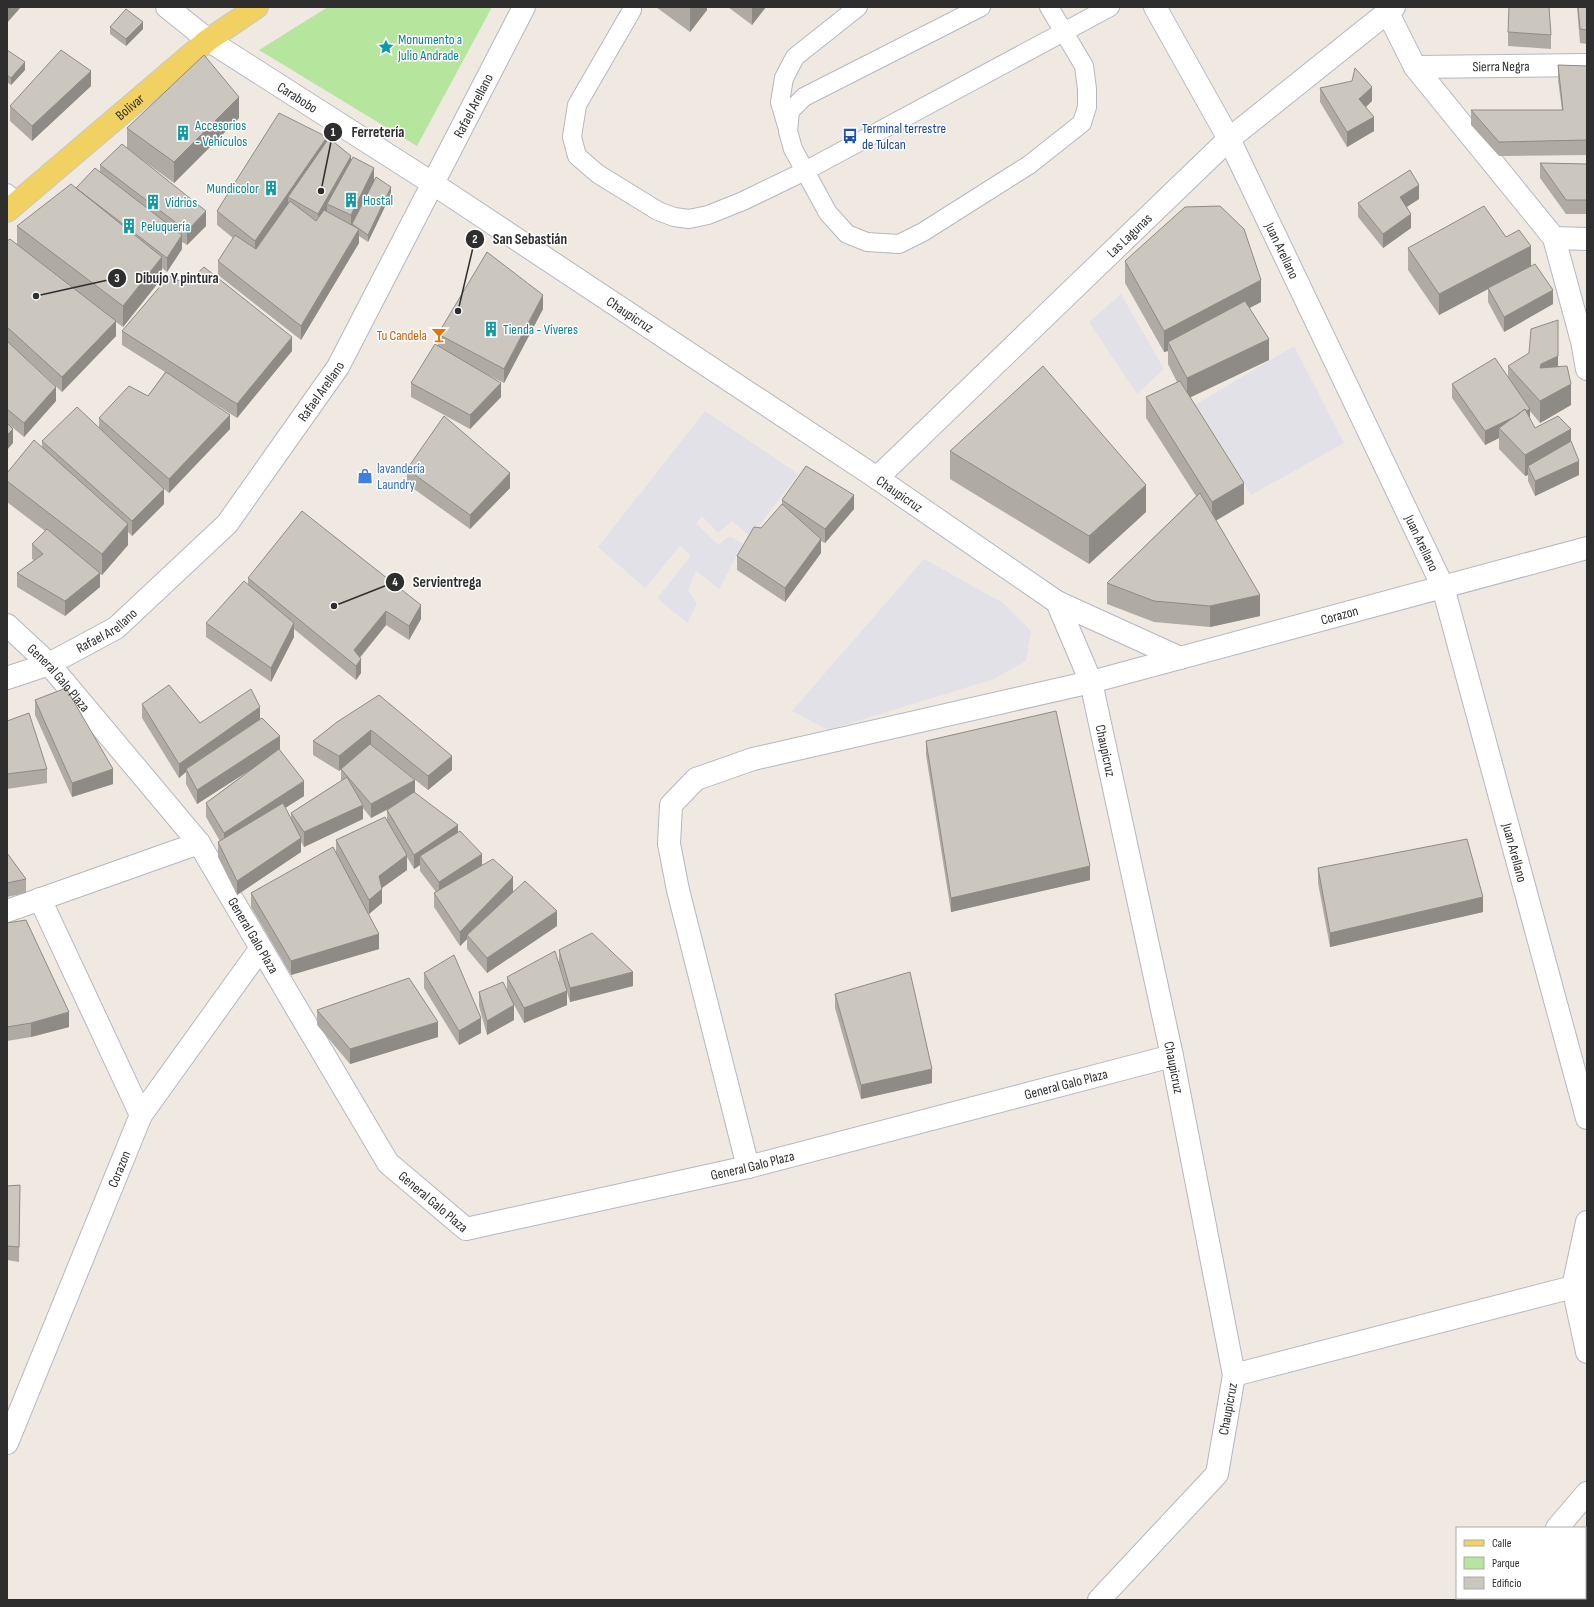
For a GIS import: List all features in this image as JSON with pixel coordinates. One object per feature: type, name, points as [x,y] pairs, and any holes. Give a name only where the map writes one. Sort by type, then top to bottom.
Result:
[{"type":"main road","name":"Bolivar","points":[[10,202],[208,40],[257,7]]},
{"type":"street","name":"Carabobo","points":[[167,7],[208,40],[432,183]]},
{"type":"street","name":"Rafael Arellano","points":[[7,678],[49,664],[116,628],[227,524],[338,367],[524,7]]},
{"type":"street","name":"Juan Arellano","points":[[1155,7],[1229,139],[1443,587],[1587,1118]]},
{"type":"street","name":"Las Lagunas","points":[[877,478],[1229,139],[1391,10]]},
{"type":"street","points":[[1391,10],[1415,66],[1554,238],[1584,340],[1587,369]]},
{"type":"street","name":"Sierra Negra","points":[[1415,66],[1587,65]]},
{"type":"street","name":"Chaupicruz","points":[[432,183],[877,478],[1057,602],[1091,682],[1172,1056],[1234,1375],[1217,1474],[1099,1600]]},
{"type":"street","points":[[1554,238],[1587,239]]},
{"type":"street","name":"Corazon","points":[[748,1167],[678,890],[669,844],[671,805],[696,779],[753,758],[1091,682],[1587,548]]},
{"type":"street","points":[[1057,602],[1180,658]]},
{"type":"street","name":"General Galo Plaza","points":[[7,626],[49,664],[199,843],[388,1163],[466,1228],[748,1167],[1172,1056]]},
{"type":"street","points":[[7,911],[199,843]]},
{"type":"street","points":[[40,899],[141,1114]]},
{"type":"street","name":"Corazon","points":[[7,1443],[141,1114],[261,948]]},
{"type":"street","points":[[1587,1222],[1580,1286],[1587,1352]]},
{"type":"street","points":[[1234,1375],[1580,1286]]},
{"type":"street","points":[[1558,1527],[1587,1493]]},
{"type":"lane","points":[[858,7],[795,57],[784,78],[780,102],[793,149],[828,213],[847,234],[867,242],[899,244],[923,232],[1029,165],[1082,124],[1087,107],[1087,89],[1084,66],[1049,7]]},
{"type":"lane","points":[[788,131],[790,111],[804,97],[981,7]]},
{"type":"lane","points":[[632,10],[576,105],[572,137],[577,156],[598,174],[658,211],[674,217],[689,219],[708,215],[743,201],[805,171],[1110,7]]},
{"type":"shaded area","points":[[1121,294],[1164,369],[1137,394],[1089,322]]},
{"type":"shaded area","points":[[1294,346],[1344,443],[1251,495],[1193,406]]},
{"type":"shaded area","points":[[705,411],[798,474],[751,537],[732,521],[718,533],[702,516],[696,523],[718,545],[730,536],[743,544],[719,589],[696,571],[688,590],[697,604],[687,623],[657,598],[691,556],[680,546],[645,588],[598,547]]},
{"type":"shaded area","points":[[924,559],[1003,603],[1031,631],[1026,661],[994,679],[828,730],[792,711]]},
{"type":"green space","points":[[328,7],[492,7],[417,146],[259,50]]},
{"type":"building","points":[[1509,7],[1549,7],[1551,35],[1508,32]]},
{"type":"building","points":[[1578,7],[1587,7],[1587,30],[1580,29]]},
{"type":"building","points":[[126,9],[143,22],[126,39],[110,27]]},
{"type":"building","points":[[7,50],[25,62],[11,78],[7,75]]},
{"type":"building","points":[[61,50],[91,71],[32,126],[10,106]]},
{"type":"building","name":"Accesorios - Vehículos","points":[[204,55],[239,97],[174,162],[127,128]]},
{"type":"building","points":[[1558,65],[1587,66],[1587,140],[1499,142],[1471,110],[1563,110]]},
{"type":"building","points":[[1355,68],[1372,87],[1359,99],[1374,117],[1347,132],[1320,88],[1352,81]]},
{"type":"building","name":"Mundicolor","points":[[279,113],[327,137],[255,241],[217,211]]},
{"type":"building","points":[[329,138],[351,156],[318,214],[288,197]]},
{"type":"building","points":[[122,144],[206,211],[187,231],[100,165]]},
{"type":"building","points":[[353,157],[374,168],[351,215],[327,204]]},
{"type":"building","points":[[1540,163],[1587,164],[1587,200],[1566,200]]},
{"type":"building","points":[[95,168],[182,235],[167,258],[76,188]]},
{"type":"building","points":[[1410,170],[1419,185],[1400,197],[1411,214],[1383,234],[1358,203]]},
{"type":"building","points":[[376,177],[391,187],[368,235],[352,224]]},
{"type":"building","points":[[71,184],[162,257],[123,306],[17,226]]},
{"type":"building","points":[[290,201],[316,221],[324,210],[359,229],[301,326],[218,261],[235,235],[256,249]]},
{"type":"building","points":[[1220,206],[1244,229],[1261,280],[1164,331],[1125,261],[1185,207]]},
{"type":"building","points":[[1484,206],[1506,237],[1519,230],[1531,246],[1439,294],[1408,248]]},
{"type":"building","points":[[10,239],[116,321],[62,377],[7,327],[7,241]]},
{"type":"building","name":"Tienda - Víveres","points":[[487,252],[543,295],[504,369],[438,334]]},
{"type":"building","points":[[1535,264],[1553,290],[1504,317],[1488,288]]},
{"type":"building","points":[[204,267],[292,337],[237,404],[122,331],[169,276],[186,284]]},
{"type":"building","points":[[1245,301],[1269,339],[1187,378],[1168,342]]},
{"type":"building","points":[[1558,320],[1558,356],[1541,364],[1540,368],[1567,366],[1571,384],[1540,401],[1508,366],[1529,353],[1531,329]]},
{"type":"building","points":[[7,341],[56,387],[24,423],[7,409]]},
{"type":"building","points":[[435,344],[501,383],[470,415],[411,383]]},
{"type":"building","points":[[1495,358],[1530,409],[1526,411],[1525,409],[1516,416],[1485,431],[1452,384]]},
{"type":"building","points":[[1043,366],[1146,485],[1089,536],[950,451]]},
{"type":"building","points":[[166,372],[230,415],[169,479],[99,418],[129,386],[148,396]]},
{"type":"building","points":[[1180,381],[1244,483],[1212,502],[1146,397]]},
{"type":"building","points":[[77,407],[164,489],[132,521],[42,441]]},
{"type":"building","points":[[1525,409],[1535,428],[1558,416],[1571,429],[1525,455],[1499,428]]},
{"type":"building","points":[[444,416],[510,473],[470,515],[407,469]]},
{"type":"building","points":[[7,423],[13,429],[7,435]]},
{"type":"building","points":[[34,440],[128,524],[102,554],[7,481],[7,473]]},
{"type":"building","points":[[1571,441],[1579,461],[1535,481],[1528,466]]},
{"type":"building","points":[[806,466],[854,495],[825,529],[782,500]]},
{"type":"building","points":[[1200,493],[1260,595],[1210,606],[1154,601],[1107,583]]},
{"type":"building","points":[[782,504],[821,539],[785,588],[737,556],[754,527],[761,528]]},
{"type":"building","points":[[302,511],[421,605],[409,626],[386,611],[354,650],[361,659],[356,666],[248,578]]},
{"type":"building","points":[[47,529],[100,573],[65,601],[17,573],[43,554],[32,544]]},
{"type":"building","points":[[244,581],[294,623],[271,668],[206,623]]},
{"type":"building","points":[[169,685],[200,723],[251,689],[260,707],[179,764],[142,704]]},
{"type":"building","points":[[66,688],[113,769],[72,783],[35,700]]},
{"type":"building","points":[[379,695],[452,756],[428,776],[371,730],[339,756],[313,741],[337,722]]},
{"type":"building","points":[[1056,711],[1090,866],[951,898],[926,741]]},
{"type":"building","points":[[29,713],[47,769],[7,774],[7,721]]},
{"type":"building","points":[[262,718],[280,736],[197,790],[186,769]]},
{"type":"building","points":[[370,744],[415,780],[371,804],[341,769]]},
{"type":"building","points":[[279,749],[304,781],[224,833],[206,803]]},
{"type":"building","points":[[347,777],[363,805],[304,832],[291,813]]},
{"type":"building","points":[[414,792],[458,825],[414,855],[387,810]]},
{"type":"building","points":[[283,803],[301,838],[237,881],[218,842]]},
{"type":"building","points":[[385,817],[407,855],[379,876],[382,889],[369,900],[336,840]]},
{"type":"building","points":[[460,831],[482,854],[439,882],[420,856]]},
{"type":"building","points":[[1467,839],[1483,897],[1330,933],[1318,868]]},
{"type":"building","points":[[333,847],[379,934],[291,961],[251,893]]},
{"type":"building","points":[[7,853],[26,879],[7,883]]},
{"type":"building","points":[[493,859],[513,877],[460,932],[434,893]]},
{"type":"building","points":[[525,881],[557,911],[487,958],[467,935]]},
{"type":"building","points":[[26,920],[69,1012],[31,1023],[7,1027],[7,923]]},
{"type":"building","points":[[592,933],[633,972],[570,988],[559,950]]},
{"type":"building","points":[[555,951],[567,991],[524,1008],[507,977]]},
{"type":"building","points":[[454,955],[481,1018],[459,1031],[424,973]]},
{"type":"building","points":[[910,972],[932,1069],[861,1085],[835,994]]},
{"type":"building","points":[[409,978],[438,1022],[350,1049],[317,1010]]},
{"type":"building","points":[[503,982],[514,1005],[487,1021],[479,992]]},
{"type":"building","points":[[20,1185],[19,1247],[7,1246],[7,1186]]},
{"type":"place","name":"Monumento a Julio Andrade","points":[[386,47]]},
{"type":"place","name":"Accesorios - Vehículos","points":[[183,133]]},
{"type":"place","name":"Terminal terrestre de Tulcan","points":[[850,136]]},
{"type":"place","name":"Mundicolor","points":[[271,188]]},
{"type":"place","name":"Ferretería","points":[[321,191]]},
{"type":"place","name":"Hostal","points":[[351,200]]},
{"type":"place","name":"Vidrios","points":[[153,202]]},
{"type":"place","name":"Peluquería","points":[[129,226]]},
{"type":"place","name":"Dibujo Y pintura","points":[[36,296]]},
{"type":"place","name":"San Sebastián","points":[[458,311]]},
{"type":"place","name":"Tienda - Víveres","points":[[491,329]]},
{"type":"place","name":"Tu Candela","points":[[439,335]]},
{"type":"place","name":"lavandería Laundry","points":[[365,476]]},
{"type":"place","name":"Servientrega","points":[[334,606]]}]
